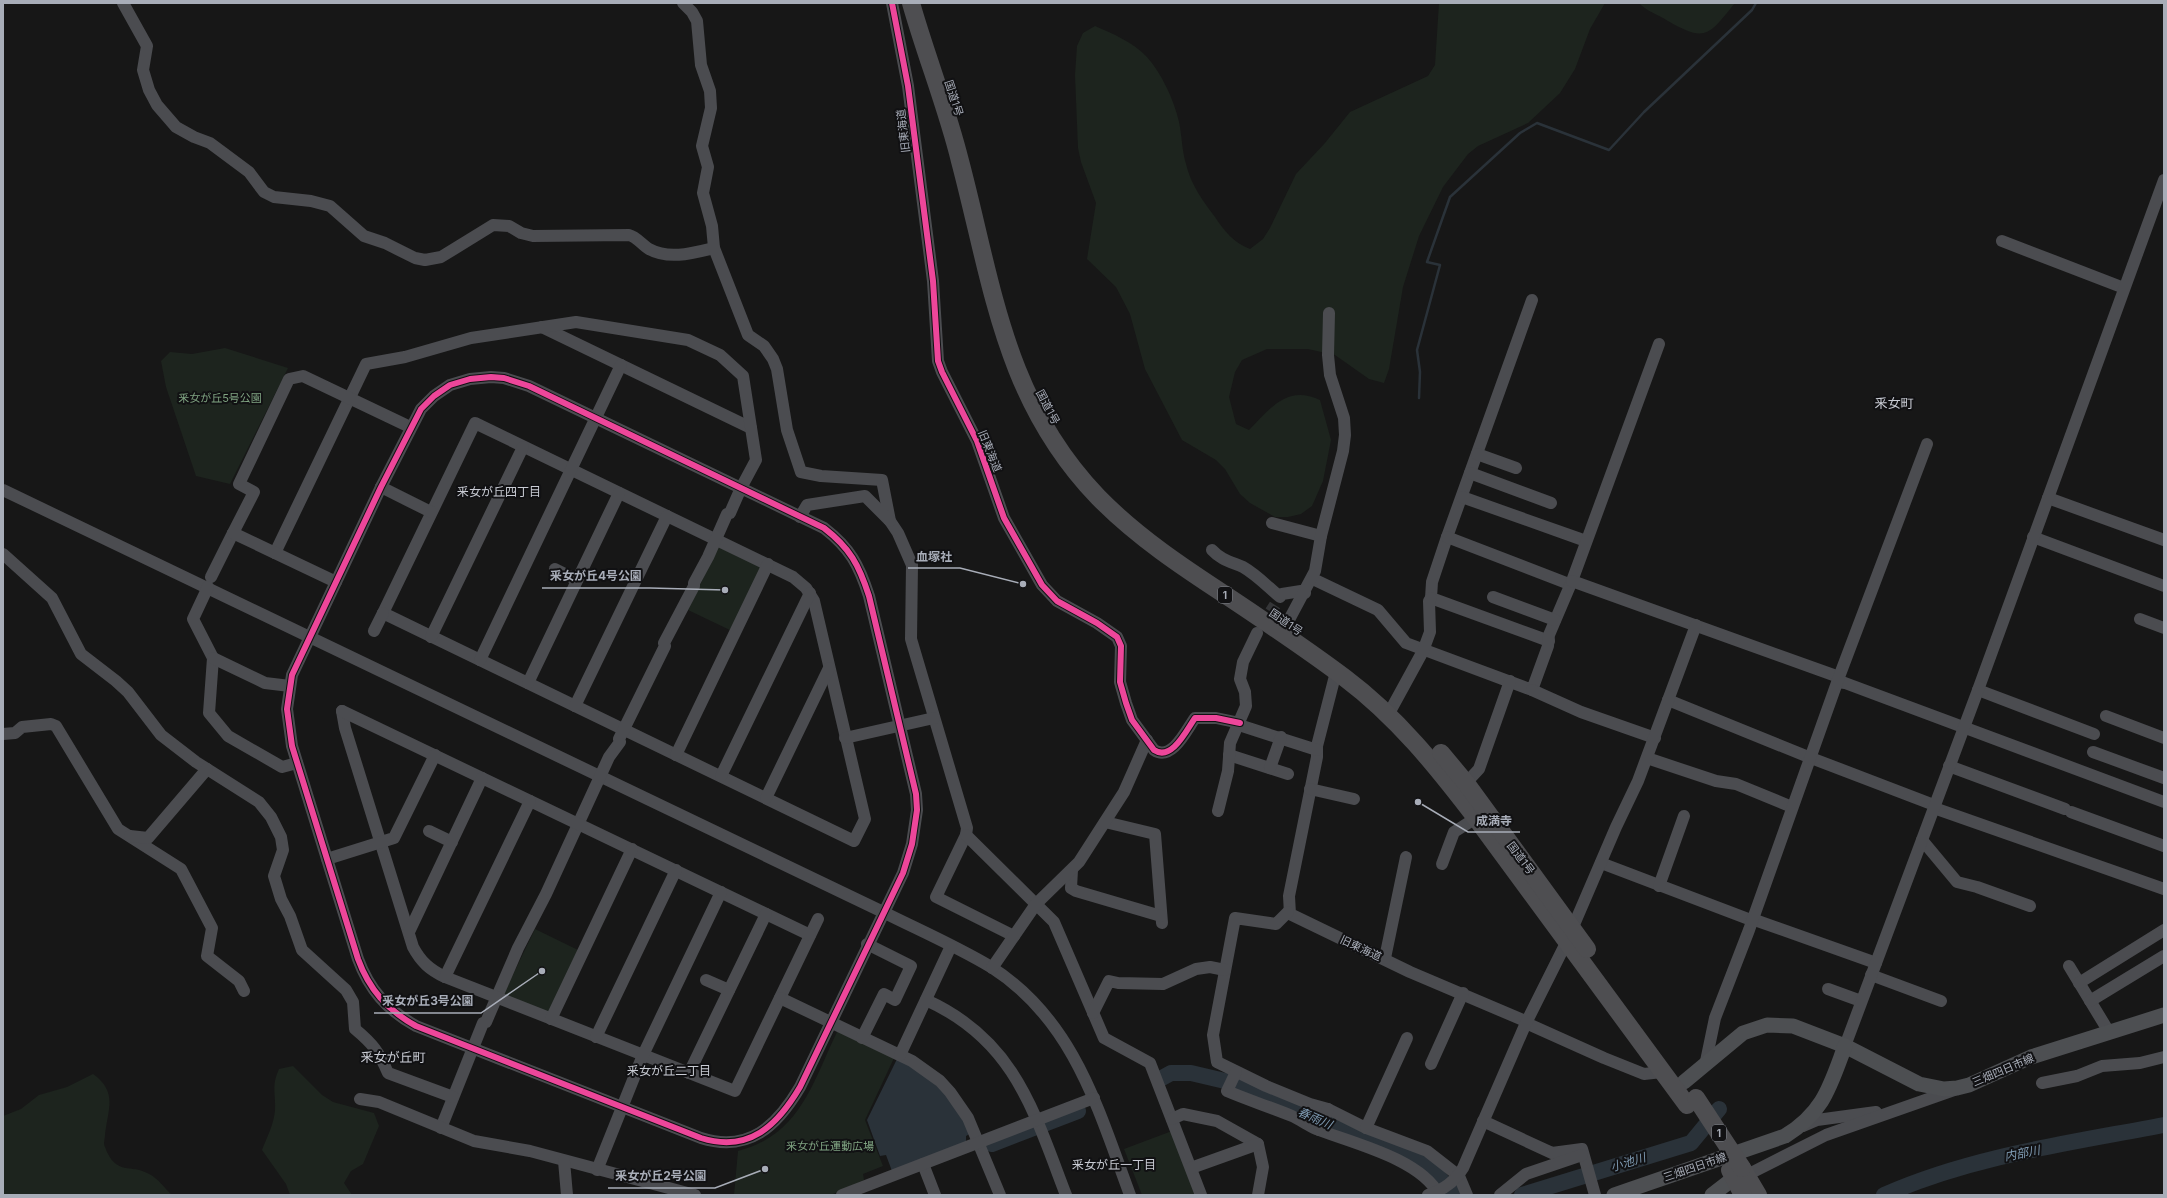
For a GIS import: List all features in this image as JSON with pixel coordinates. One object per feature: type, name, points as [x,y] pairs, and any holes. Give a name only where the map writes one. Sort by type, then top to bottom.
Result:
[{"type":"highway","name":"国道1号","points":[[911,3],[953,134],[993,297],[1010,354],[1018,376],[1044,426],[1085,483],[1128,524],[1166,555],[1284,628],[1340,659],[1391,709],[1431,742],[1466,783],[1570,934],[1662,1072],[1691,1101],[1744,1183]]},
{"type":"highway","name":"国道1号","points":[[923,3],[968,141],[1015,331],[1030,371],[1054,420],[1070,444],[1099,480],[1139,518],[1284,628],[1336,672],[1391,709],[1476,818],[1570,934],[1603,972],[1684,1082],[1691,1101]]},
{"type":"main road","name":"三畑四日市線","points":[[1684,1082],[1743,1033],[1767,1025],[1793,1026],[1845,1046],[1918,1084],[1944,1089],[1969,1085],[2031,1057],[2164,1015]]},
{"type":"main road","name":"三畑四日市線","points":[[1614,1195],[1785,1136],[1800,1126],[1817,1110],[1831,1083],[1845,1046]]},
{"type":"main road","points":[[1712,1195],[1744,1183]]},
{"type":"street","points":[[683,3],[692,12],[697,21],[701,65],[710,91],[711,108],[702,146],[708,167],[703,193],[712,226],[714,248],[748,335],[764,346],[773,359],[777,369],[787,430],[801,472],[821,476],[882,480],[890,521]]},
{"type":"street","name":"旧東海道","points":[[892,3],[906,68],[933,280],[938,361],[942,372],[977,441],[1004,518],[1042,585],[1057,601],[1097,623],[1117,637],[1121,646],[1120,682],[1132,720],[1158,753],[1166,753],[1178,743],[1195,718],[1216,718],[1239,724],[1317,750]]},
{"type":"street","points":[[126,5],[148,46],[143,70],[149,90],[156,105],[176,127],[194,137],[210,143],[227,155],[249,172],[264,192],[274,197],[311,201],[330,206],[340,213],[358,233],[385,243],[415,258],[425,260],[441,257],[487,227],[501,224],[533,236],[629,235],[648,248],[664,254],[681,255],[714,248]]},
{"type":"street","points":[[1845,1046],[1978,690],[2164,180]]},
{"type":"street","points":[[2002,241],[2124,288]]},
{"type":"street","points":[[1391,709],[1423,651],[1430,632],[1429,601],[1431,598],[1432,582],[1532,300]]},
{"type":"street","points":[[1284,628],[1312,579],[1321,536],[1336,485],[1346,435],[1344,418],[1330,375],[1328,355],[1329,313]]},
{"type":"street","points":[[275,553],[366,364],[405,357],[471,338],[576,322],[688,340],[720,354],[743,376],[756,460],[740,488],[624,729],[619,740],[620,742],[615,751],[613,751],[602,777],[496,996],[486,1022],[483,1023],[441,1128]]},
{"type":"street","points":[[542,327],[751,428]]},
{"type":"street","points":[[1532,690],[1555,620],[1659,344]]},
{"type":"street","points":[[480,660],[621,366]]},
{"type":"street","points":[[297,763],[282,767],[228,736],[209,713],[213,658],[193,618],[233,532],[254,492],[239,484],[290,379],[303,376],[410,427]]},
{"type":"street","points":[[481,377],[504,378],[517,381],[595,419],[824,528],[843,543],[850,552],[863,576],[870,596],[913,776],[917,810],[912,844],[906,865],[830,1022],[787,1109],[775,1123],[752,1137],[735,1141],[710,1141],[622,1108],[407,1021],[389,1008],[378,996],[362,970],[297,763],[289,728],[287,708],[290,686],[296,664],[410,427],[421,409],[434,396],[460,381],[481,377]]},
{"type":"street","points":[[374,631],[475,423],[768,564],[793,577],[810,593],[814,601],[865,819],[854,841],[383,613]]},
{"type":"street","points":[[1705,1066],[1715,1018],[1927,444]]},
{"type":"street","points":[[431,636],[523,447]]},
{"type":"street","points":[[1477,454],[1516,468]]},
{"type":"street","points":[[1470,473],[1551,503]]},
{"type":"street","points":[[381,487],[432,512]]},
{"type":"street","points":[[3,490],[209,582],[309,637],[883,912],[992,968],[1026,996],[1055,1028],[1081,1068],[1094,1098],[1130,1195]]},
{"type":"street","points":[[528,683],[619,493]]},
{"type":"street","points":[[800,516],[807,505],[864,496],[890,521],[898,533],[912,565],[911,639],[967,828],[966,835],[936,897],[1014,936]]},
{"type":"street","points":[[1462,497],[1586,541]]},
{"type":"street","points":[[2048,498],[2164,540]]},
{"type":"street","points":[[575,706],[667,516]]},
{"type":"street","points":[[1272,522],[1321,536]]},
{"type":"street","points":[[233,532],[336,582]]},
{"type":"street","points":[[1447,537],[1570,582],[1696,625],[1845,683],[2164,802]]},
{"type":"street","points":[[2033,537],[2164,586]]},
{"type":"street","points":[[1212,550],[1217,556],[1242,567],[1258,578],[1277,601],[1282,594],[1301,591],[1305,593]]},
{"type":"street","points":[[3,554],[22,573],[52,598],[81,654],[124,688],[161,735],[207,769],[233,784],[259,802],[271,817],[281,837],[283,850],[274,876],[281,899],[290,916],[302,950],[346,990],[353,1002],[355,1029],[380,1053],[388,1073],[453,1097]]},
{"type":"street","points":[[676,755],[768,564]]},
{"type":"street","points":[[555,569],[577,580]]},
{"type":"street","points":[[1312,579],[1378,610],[1393,626],[1402,639],[1423,651],[1510,681],[1581,712],[1655,738]]},
{"type":"street","points":[[721,776],[810,593]]},
{"type":"street","points":[[1493,597],[1555,620]]},
{"type":"street","points":[[1431,598],[1549,640]]},
{"type":"street","points":[[2140,619],[2164,628]]},
{"type":"street","points":[[1235,1073],[1227,1091],[1282,1112],[1402,1163],[1424,1175],[1434,1185],[1436,1193],[1457,1178],[1484,1121],[1526,1023],[1570,934],[1647,758],[1696,625]]},
{"type":"street","points":[[1218,810],[1228,771],[1230,743],[1246,706],[1240,675],[1244,657],[1257,633]]},
{"type":"street","points":[[213,658],[265,683],[290,686]]},
{"type":"street","points":[[766,798],[829,668]]},
{"type":"street","points":[[1336,672],[1317,750],[1289,896],[1288,912],[1276,924],[1235,918],[1213,1035],[1215,1056],[1219,1064],[1235,1073],[1366,1128],[1426,1151],[1457,1178],[1467,1195]]},
{"type":"street","points":[[1466,783],[1479,769],[1510,681]]},
{"type":"street","points":[[1978,690],[2094,734]]},
{"type":"street","points":[[1668,700],[1934,806],[2164,889]]},
{"type":"street","points":[[810,935],[342,710],[381,844],[414,947],[422,962],[433,972],[735,1091],[818,919]]},
{"type":"street","points":[[2106,716],[2164,738]]},
{"type":"street","points":[[845,738],[934,718]]},
{"type":"street","points":[[3,734],[15,733],[22,727],[51,724],[56,726],[118,829],[181,869],[212,928],[208,956],[239,981],[244,992]]},
{"type":"street","points":[[1270,768],[1281,738]]},
{"type":"street","points":[[992,968],[1036,904],[1072,870],[1106,822],[1124,792],[1147,740]]},
{"type":"street","points":[[2093,752],[2164,778]]},
{"type":"street","points":[[327,859],[381,844],[394,838],[435,755]]},
{"type":"street","points":[[1229,755],[1288,774]]},
{"type":"street","points":[[1647,758],[1716,781],[1736,784],[1792,807]]},
{"type":"street","points":[[1949,766],[2164,846]]},
{"type":"street","points":[[129,836],[148,838],[207,769]]},
{"type":"street","points":[[409,932],[482,778]]},
{"type":"street","points":[[1310,789],[1354,799]]},
{"type":"street","points":[[445,977],[530,801]]},
{"type":"street","points":[[1659,886],[1684,816]]},
{"type":"street","points":[[1442,864],[1454,832],[1476,818]]},
{"type":"street","points":[[1072,870],[1070,883],[1071,888],[1076,891],[1161,920],[1155,834],[1106,822]]},
{"type":"street","points":[[429,831],[452,842]]},
{"type":"street","points":[[966,835],[1054,922],[1104,1038],[1150,1063],[1202,1195]]},
{"type":"street","points":[[1922,840],[1957,882],[1977,887],[2030,906]]},
{"type":"street","points":[[550,1019],[632,849]]},
{"type":"street","points":[[1385,958],[1406,857]]},
{"type":"street","points":[[1601,863],[1659,886],[1751,919],[1873,969],[1942,1001]]},
{"type":"street","points":[[596,1037],[676,870]]},
{"type":"street","points":[[598,1170],[643,1055],[721,892]]},
{"type":"street","name":"旧東海道","points":[[1288,912],[1293,917],[1385,958],[1410,972],[1463,993],[1604,1058],[1644,1074],[1662,1072]]},
{"type":"street","points":[[689,1073],[766,914]]},
{"type":"street","points":[[2079,982],[2164,930]]},
{"type":"street","points":[[862,1038],[884,994],[895,1000],[911,966],[867,944]]},
{"type":"street","points":[[900,1055],[951,946]]},
{"type":"street","points":[[2090,1001],[2164,956]]},
{"type":"street","points":[[2069,966],[2109,1032]]},
{"type":"street","points":[[1093,1013],[1109,981],[1118,983],[1163,984],[1196,969],[1210,967],[1225,970]]},
{"type":"street","points":[[706,980],[729,990]]},
{"type":"street","points":[[1828,989],[1861,1002]]},
{"type":"street","points":[[1431,1064],[1463,993]]},
{"type":"street","points":[[780,998],[900,1055],[927,1071],[950,1092],[968,1118],[980,1142],[1000,1195]]},
{"type":"street","points":[[926,1000],[958,1018],[979,1034],[996,1051],[1021,1085],[1039,1124],[1066,1195]]},
{"type":"street","points":[[1366,1128],[1407,1038]]},
{"type":"street","points":[[2042,1083],[2077,1076],[2102,1066],[2140,1063],[2164,1057]]},
{"type":"street","points":[[1744,1183],[1826,1135],[1969,1085]]},
{"type":"street","points":[[842,1195],[868,1190],[923,1164],[980,1142],[1039,1124],[1094,1098]]},
{"type":"street","points":[[360,1099],[379,1102],[474,1140],[530,1151],[687,1194]]},
{"type":"street","points":[[1800,1126],[1817,1120],[1838,1116],[1900,1110]]},
{"type":"street","points":[[1320,1128],[1327,1111]]},
{"type":"street","points":[[1172,1119],[1183,1114],[1217,1121],[1258,1144],[1263,1167],[1258,1195]]},
{"type":"street","points":[[1484,1121],[1552,1153],[1582,1149],[1594,1192]]},
{"type":"street","points":[[1192,1168],[1258,1144]]},
{"type":"street","points":[[1500,1195],[1526,1174],[1584,1156]]},
{"type":"street","points":[[564,1161],[567,1195]]},
{"type":"street","points":[[923,1164],[935,1195]]},
{"type":"green space","points":[[1439,3],[1605,3],[1590,29],[1575,69],[1560,93],[1528,123],[1478,146],[1468,154],[1443,187],[1419,236],[1403,287],[1389,369],[1384,383],[1369,379],[1335,355],[1308,349],[1267,349],[1242,360],[1235,372],[1229,397],[1236,424],[1249,430],[1264,414],[1280,401],[1298,395],[1308,396],[1320,400],[1331,440],[1323,481],[1312,506],[1301,514],[1288,517],[1275,517],[1250,503],[1240,494],[1225,469],[1216,460],[1182,440],[1145,369],[1130,314],[1116,287],[1087,259],[1096,203],[1081,162],[1078,148],[1075,75],[1077,46],[1083,33],[1095,26],[1116,35],[1136,47],[1147,57],[1158,71],[1174,105],[1179,122],[1188,172],[1194,186],[1226,232],[1234,240],[1250,249],[1263,239],[1270,228],[1296,174],[1325,143],[1350,112],[1428,76],[1435,65]]},
{"type":"green space","points":[[1639,3],[1735,3],[1712,29],[1699,33],[1681,28],[1649,11]]},
{"type":"green space","name":"釆女が丘5号公園","points":[[225,348],[288,368],[230,484],[196,476],[166,387],[161,361],[170,352],[192,354]]},
{"type":"green space","points":[[718,547],[760,564],[761,569],[732,631],[688,610]]},
{"type":"green space","points":[[535,929],[578,950],[551,1010],[545,1013],[506,997],[504,993]]},
{"type":"green space","name":"釆女が丘運動広場","points":[[839,1031],[894,1058],[865,1120],[883,1166],[863,1174],[864,1180],[831,1195],[734,1195],[738,1151],[759,1143],[776,1133],[790,1120],[811,1088],[837,1032]]},
{"type":"green space","points":[[293,1066],[322,1095],[333,1102],[374,1113],[379,1126],[363,1164],[351,1171],[344,1183],[352,1195],[290,1195],[286,1184],[262,1150],[273,1120],[275,1104],[274,1085],[279,1069]]},
{"type":"green space","points":[[93,1074],[106,1087],[109,1094],[110,1102],[104,1146],[109,1156],[119,1166],[136,1169],[152,1176],[172,1195],[3,1195],[3,1116],[21,1109],[39,1095],[67,1087]]},
{"type":"green space","points":[[1172,1131],[1197,1195],[1142,1195],[1124,1149]]},
{"type":"shaded area","points":[[897,1059],[920,1071],[946,1094],[971,1133],[966,1136],[966,1143],[892,1171],[886,1155],[880,1156],[867,1120]]},
{"type":"waterway","points":[[1419,398],[1420,372],[1417,350],[1440,265],[1427,262],[1450,197],[1520,133],[1537,123],[1609,150],[1644,112],[1752,10],[1756,3]]},
{"type":"waterway","name":"春雨川","points":[[1162,1078],[1171,1073],[1191,1073],[1225,1081],[1369,1139],[1415,1160],[1432,1170],[1455,1195]]},
{"type":"waterway","name":"小池川","points":[[1522,1195],[1691,1143],[1719,1109]]},
{"type":"waterway","name":"春雨川","points":[[988,1143],[992,1144],[1078,1111]]},
{"type":"waterway","name":"内部川","points":[[1884,1195],[1917,1182],[1986,1160],[2164,1125]]},
{"type":"tunnel","points":[[1261,627],[1275,605]]},
{"type":"cycle path","points":[[892,3],[908,86],[933,281],[938,361],[942,372],[977,441],[1004,518],[1042,585],[1057,601],[1097,623],[1117,637],[1121,646],[1120,682],[1126,703],[1132,720],[1154,750],[1161,753],[1167,752],[1173,748],[1195,718],[1216,718],[1240,723]]},
{"type":"cycle path","points":[[491,377],[504,378],[529,386],[824,528],[847,550],[857,566],[869,596],[916,794],[917,810],[912,844],[903,873],[800,1087],[782,1114],[760,1133],[747,1139],[733,1142],[718,1142],[701,1138],[416,1026],[396,1013],[380,998],[362,970],[358,959],[292,746],[287,709],[292,675],[381,487],[421,409],[434,396],[450,385],[470,379],[491,377]]},
{"type":"place","name":"血塚社","points":[[1023,584]]},
{"type":"place","name":"釆女が丘4号公園","points":[[725,590]]},
{"type":"place","name":"成満寺","points":[[1418,802]]},
{"type":"place","name":"釆女が丘3号公園","points":[[542,971]]},
{"type":"place","name":"釆女が丘2号公園","points":[[765,1169]]},
{"type":"district","name":"釆女町","points":[[1894,403]]},
{"type":"district","name":"釆女が丘四丁目","points":[[499,491]]},
{"type":"district","name":"釆女が丘町","points":[[393,1057]]},
{"type":"district","name":"釆女が丘二丁目","points":[[669,1070]]},
{"type":"district","name":"釆女が丘一丁目","points":[[1114,1164]]}]
